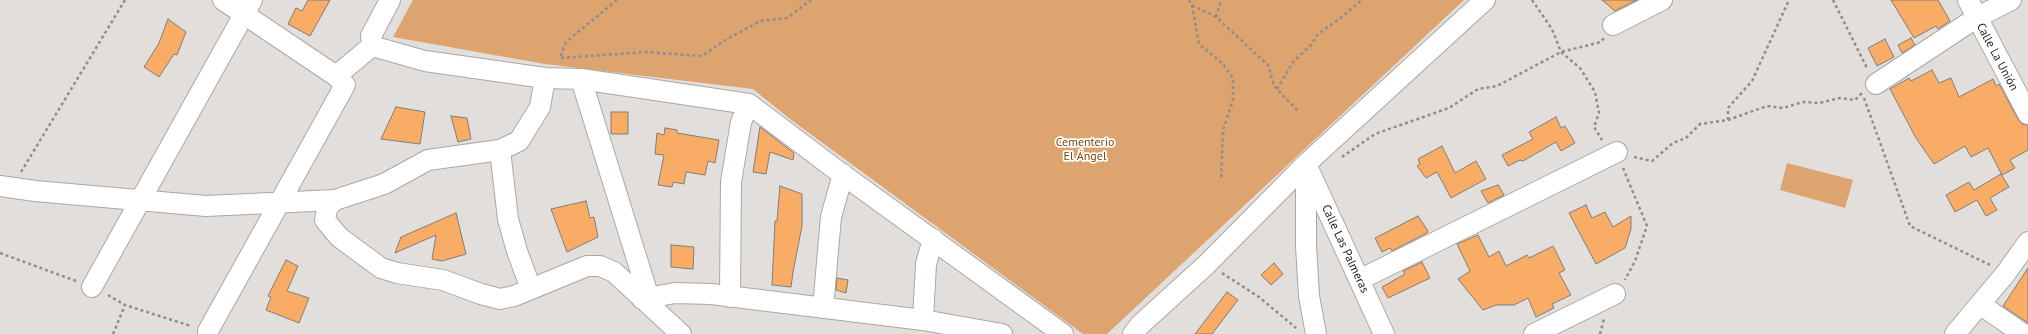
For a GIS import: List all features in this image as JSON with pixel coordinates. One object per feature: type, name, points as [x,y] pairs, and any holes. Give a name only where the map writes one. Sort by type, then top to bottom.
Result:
[{"type":"street","points":[[208,331],[345,85],[336,76],[248,7],[223,0]]},
{"type":"street","points":[[372,46],[371,36],[390,0]]},
{"type":"street","points":[[1133,334],[1140,325],[1206,265],[1306,164],[1485,0]]},
{"type":"street","points":[[1613,25],[1662,0]]},
{"type":"street","name":"Calle La Unión","points":[[1968,0],[1976,18],[2028,114]]},
{"type":"street","points":[[1869,88],[1976,18],[2010,0]]},
{"type":"street","points":[[92,287],[248,7]]},
{"type":"street","points":[[336,76],[372,46]]},
{"type":"street","points":[[372,46],[425,61],[545,78],[581,79],[749,104],[1063,334]]},
{"type":"street","points":[[6,187],[206,206],[335,200],[384,184],[428,160],[500,150],[519,141],[540,108],[545,78]]},
{"type":"street","points":[[581,79],[646,298]]},
{"type":"street","points":[[730,297],[732,182],[740,128],[749,104]]},
{"type":"street","points":[[500,150],[508,219],[517,251],[531,289]]},
{"type":"street","points":[[1359,280],[1617,152]]},
{"type":"street","points":[[1306,164],[1306,246],[1309,296],[1316,334]]},
{"type":"street","name":"Calle Las Palmeras","points":[[1306,164],[1384,334]]},
{"type":"street","points":[[823,308],[831,217],[843,174]]},
{"type":"street","points":[[335,200],[327,208],[325,220],[339,237],[381,268],[397,273],[443,280],[481,294],[500,299],[531,289],[587,266],[600,266],[614,272],[646,298],[682,334]]},
{"type":"street","points":[[923,320],[926,264],[933,239]]},
{"type":"street","points":[[1955,334],[1981,305],[2028,242]]},
{"type":"street","points":[[646,298],[674,294],[711,294],[923,320],[1002,334]]},
{"type":"street","points":[[1534,334],[1615,294]]},
{"type":"street","points":[[1981,305],[2023,334]]},
{"type":"path","points":[[6,187],[125,0]]},
{"type":"path","points":[[617,0],[566,42],[560,58],[646,52],[702,56],[722,42],[760,21],[787,18],[810,0]]},
{"type":"path","points":[[1189,0],[1192,5],[1199,44],[1222,63],[1233,78],[1233,100],[1223,130],[1221,180]]},
{"type":"path","points":[[1216,16],[1221,0]]},
{"type":"path","points":[[1277,89],[1292,62],[1311,45],[1318,34],[1339,20],[1362,0]]},
{"type":"path","points":[[1532,0],[1552,29],[1561,52],[1580,68],[1595,92],[1599,113],[1594,127],[1604,143],[1617,152],[1652,161],[1673,143],[1686,138],[1700,124],[1728,120],[1767,106],[1783,108],[1803,102],[1819,103],[1840,98],[1855,100],[1869,88]]},
{"type":"path","points":[[1728,120],[1728,108],[1752,81],[1789,0]]},
{"type":"path","points":[[1833,0],[1869,88],[1910,226],[2006,273]]},
{"type":"path","points":[[1192,5],[1216,16],[1268,65],[1274,86],[1298,110]]},
{"type":"path","points":[[1338,160],[1375,134],[1449,108],[1478,89],[1497,86],[1561,52],[1602,42],[1613,25]]},
{"type":"path","points":[[1615,294],[1635,261],[1647,226],[1617,152]]},
{"type":"path","points":[[1206,265],[1224,274],[1259,297],[1297,328]]},
{"type":"path","points":[[113,334],[125,305]]},
{"type":"green space","name":"Cementerio El Ángel","points":[[413,0],[1464,0],[1107,334],[1083,334],[790,119],[753,89],[545,64],[393,37]]},
{"type":"green space","points":[[1787,163],[1853,180],[1845,208],[1780,190]]},
{"type":"building","points":[[308,0],[330,0],[310,36],[288,24],[296,8],[302,11]]},
{"type":"building","points":[[1602,0],[1637,0],[1615,11]]},
{"type":"building","points":[[1891,0],[1938,0],[1950,21],[1938,29],[1936,26],[1914,38]]},
{"type":"building","points":[[168,19],[186,32],[177,55],[174,54],[159,77],[144,67],[159,43]]},
{"type":"building","points":[[1911,38],[1915,45],[1902,53],[1898,45]]},
{"type":"building","points":[[1885,39],[1894,57],[1877,66],[1868,48]]},
{"type":"building","points":[[1932,70],[1939,83],[1951,78],[1959,97],[1993,79],[1996,86],[1999,84],[2018,119],[2022,124],[2028,125],[2028,150],[2010,160],[2015,168],[2002,175],[1988,148],[1971,157],[1965,146],[1934,164],[1916,138],[1890,89],[1909,78],[1911,81]]},
{"type":"building","points":[[396,107],[425,112],[420,144],[381,139]]},
{"type":"building","points":[[611,112],[628,112],[628,134],[611,134]]},
{"type":"building","points":[[451,116],[467,118],[471,139],[458,142]]},
{"type":"building","points":[[1556,117],[1561,128],[1565,126],[1575,143],[1561,151],[1556,142],[1523,161],[1520,160],[1508,166],[1502,155],[1533,139],[1529,132]]},
{"type":"building","points":[[760,127],[794,153],[793,160],[770,152],[766,174],[753,172]]},
{"type":"building","points":[[665,128],[677,130],[677,133],[719,140],[715,163],[708,161],[705,175],[686,172],[684,184],[673,182],[672,187],[658,185],[664,155],[655,154],[657,133],[664,135]]},
{"type":"building","points":[[1442,146],[1455,173],[1476,161],[1486,179],[1451,198],[1437,172],[1426,178],[1417,166],[1420,164],[1418,159]]},
{"type":"building","points":[[2001,174],[2009,187],[1990,198],[1997,210],[1986,216],[1977,200],[1955,212],[1946,195],[1969,182],[1974,190]]},
{"type":"building","points":[[1498,185],[1504,195],[1488,203],[1481,191]]},
{"type":"building","points":[[780,186],[802,194],[802,226],[791,287],[772,285],[775,221],[777,221]]},
{"type":"building","points":[[586,201],[590,218],[594,217],[598,237],[567,252],[551,209]]},
{"type":"building","points":[[1586,205],[1592,218],[1605,212],[1613,227],[1631,216],[1631,229],[1625,248],[1596,264],[1569,213]]},
{"type":"building","points":[[456,213],[466,254],[442,261],[432,259],[436,235],[395,253],[401,237]]},
{"type":"building","points":[[1418,216],[1428,231],[1427,233],[1392,251],[1390,248],[1382,252],[1375,238]]},
{"type":"building","points":[[1478,235],[1489,257],[1499,251],[1506,266],[1527,255],[1529,258],[1553,246],[1565,270],[1559,273],[1571,295],[1552,304],[1554,308],[1536,317],[1528,298],[1514,305],[1496,305],[1483,310],[1458,279],[1470,271],[1457,244]]},
{"type":"building","points":[[671,245],[694,247],[693,269],[671,267]]},
{"type":"building","points":[[286,260],[298,266],[287,291],[309,298],[299,323],[266,310],[271,297],[268,296]]},
{"type":"building","points":[[1422,262],[1430,278],[1388,298],[1382,287],[1405,274],[1403,271]]},
{"type":"building","points":[[1274,263],[1283,274],[1271,285],[1261,275]]},
{"type":"building","points":[[2028,268],[2028,323],[2003,306]]},
{"type":"building","points":[[837,278],[848,280],[846,293],[836,290]]},
{"type":"building","points":[[1227,292],[1238,300],[1212,334],[1195,334]]}]
